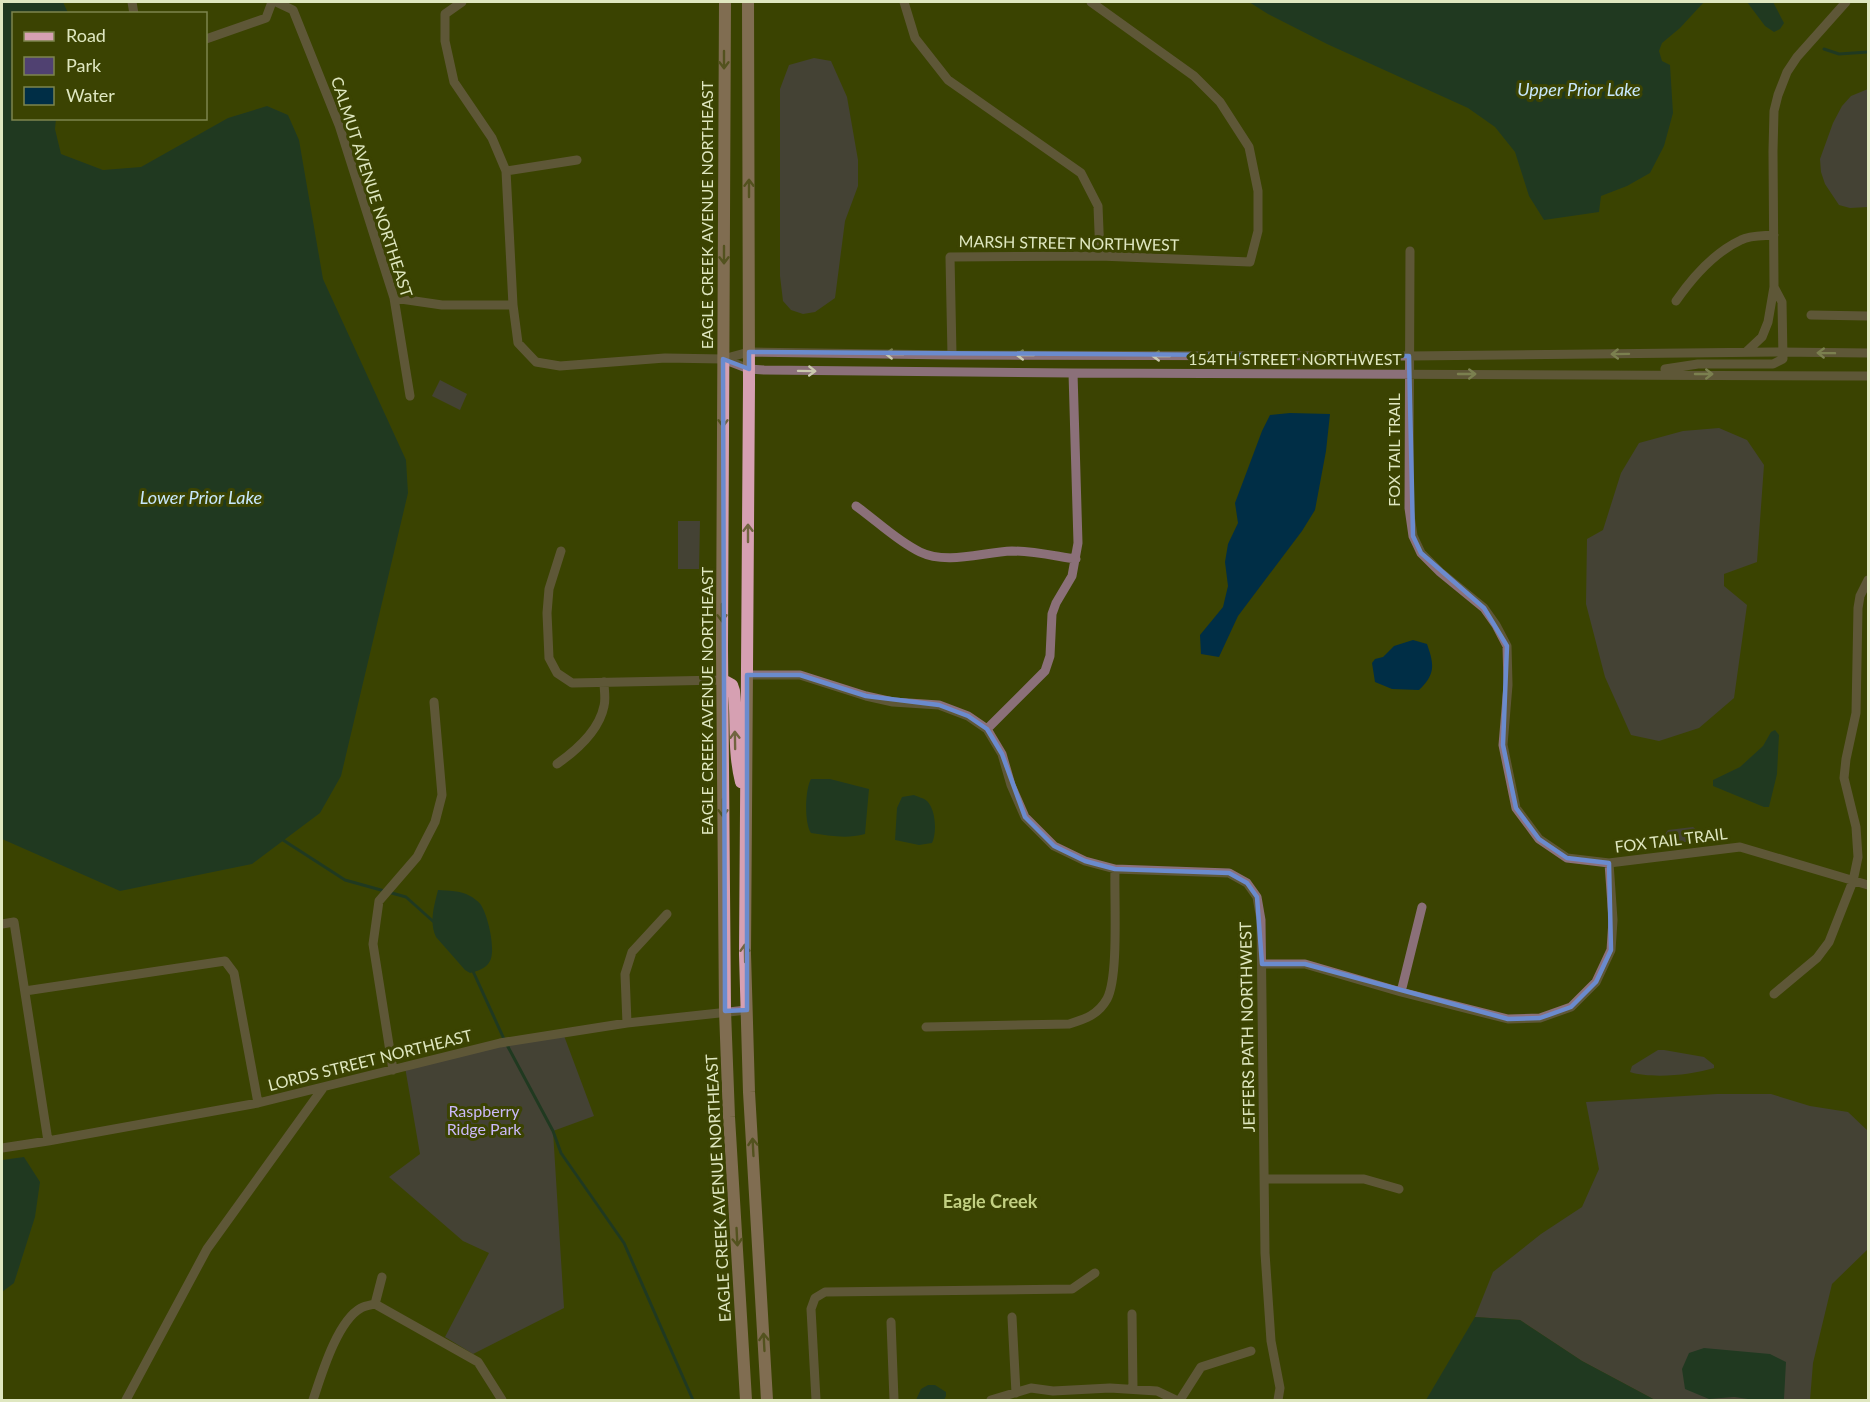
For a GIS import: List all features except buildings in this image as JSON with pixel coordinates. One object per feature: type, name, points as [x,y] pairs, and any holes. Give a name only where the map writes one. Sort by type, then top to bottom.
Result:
[{"type":"main road","name":"EAGLE CREEK AVENUE NORTHEAST","points":[[724,2],[725,1011],[746,1401]]},
{"type":"main road","points":[[748,2],[749,369],[745,954],[749,1092],[767,1401]]},
{"type":"main road","points":[[723,680],[733,686],[736,760],[745,797]]},
{"type":"street","points":[[207,39],[266,18],[274,2]]},
{"type":"street","name":"CALMUT AVENUE NORTHEAST","points":[[274,2],[293,10],[339,125],[394,298],[410,396]]},
{"type":"street","name":"154TH STREET NORTHWEST","points":[[462,2],[445,14],[445,41],[454,82],[492,138],[506,171],[513,305],[518,343],[536,362],[560,366],[665,358],[723,359],[749,351],[952,355],[1409,356],[1746,352],[1869,353]]},
{"type":"street","points":[[904,2],[915,38],[948,80],[1081,173],[1098,207],[1100,256]]},
{"type":"street","name":"MARSH STREET NORTHWEST","points":[[952,355],[950,257],[1100,256],[1250,262],[1258,231],[1258,191],[1249,147],[1220,102],[1194,76],[1091,2]]},
{"type":"street","points":[[1746,352],[1762,337],[1768,322],[1774,287],[1774,111],[1778,95],[1787,72],[1797,57],[1846,2]]},
{"type":"street","points":[[506,171],[577,160]]},
{"type":"street","points":[[1676,301],[1685,287],[1716,256],[1742,239],[1774,235]]},
{"type":"street","name":"FOX TAIL TRAIL","points":[[1410,252],[1409,508],[1413,536],[1421,553],[1440,572],[1484,608],[1507,646],[1508,685],[1503,745],[1516,808],[1539,839],[1567,858],[1609,863],[1740,847],[1869,885]]},
{"type":"street","points":[[1637,374],[1698,364],[1773,364],[1783,359],[1782,302],[1774,287]]},
{"type":"street","points":[[394,298],[442,305],[513,305]]},
{"type":"street","points":[[1811,315],[1869,316]]},
{"type":"street","name":"154TH STREET NORTHWEST","points":[[723,359],[749,369],[1073,374],[1869,375]]},
{"type":"street","points":[[987,729],[1045,671],[1050,656],[1052,614],[1072,576],[1078,543],[1073,374]]},
{"type":"street","points":[[856,506],[920,552],[937,557],[954,558],[1014,551],[1076,559]]},
{"type":"street","points":[[561,551],[549,589],[547,613],[549,658],[557,674],[572,683],[723,680]]},
{"type":"street","points":[[1774,994],[1817,958],[1829,942],[1853,881],[1858,857],[1856,827],[1844,778],[1856,713],[1858,608],[1860,596],[1869,580]]},
{"type":"street","name":"JEFFERS PATH NORTHWEST","points":[[747,675],[800,675],[866,696],[893,702],[939,705],[968,716],[987,729],[1002,754],[1011,785],[1025,817],[1054,846],[1085,861],[1115,870],[1229,873],[1247,884],[1257,897],[1261,920],[1262,964],[1265,1253],[1271,1341],[1280,1388],[1278,1401]]},
{"type":"street","points":[[557,764],[576,751],[600,721],[605,704],[604,682]]},
{"type":"street","points":[[393,1070],[374,944],[379,901],[417,857],[435,822],[442,795],[434,702]]},
{"type":"street","points":[[1262,964],[1305,964],[1401,992],[1508,1019],[1540,1018],[1571,1007],[1596,982],[1611,950],[1613,920],[1609,863]]},
{"type":"street","points":[[926,1027],[1069,1024],[1092,1017],[1107,999],[1114,976],[1115,870]]},
{"type":"street","points":[[1401,992],[1422,907]]},
{"type":"street","points":[[627,1023],[625,974],[632,952],[667,914]]},
{"type":"street","points":[[2,924],[14,922],[48,1142]]},
{"type":"street","points":[[26,991],[225,961],[234,973],[258,1103]]},
{"type":"street","name":"LORDS STREET NORTHEAST","points":[[2,1148],[48,1142],[258,1103],[500,1043],[627,1023],[747,1010]]},
{"type":"street","points":[[126,1401],[207,1249],[323,1088]]},
{"type":"street","points":[[1264,1179],[1364,1179],[1399,1189]]},
{"type":"street","points":[[816,1401],[811,1309],[815,1298],[825,1292],[1072,1289],[1095,1273]]},
{"type":"street","points":[[375,1304],[382,1277]]},
{"type":"street","points":[[313,1401],[327,1358],[347,1322],[361,1308],[375,1304],[478,1362],[502,1401]]},
{"type":"street","points":[[1132,1314],[1133,1389]]},
{"type":"street","points":[[1012,1317],[1016,1393]]},
{"type":"street","points":[[891,1322],[894,1401]]},
{"type":"street","points":[[992,1401],[1031,1388],[1053,1391],[1110,1388],[1157,1391],[1178,1401],[1201,1366],[1251,1351]]},
{"type":"highlighted area","points":[[749,352],[1409,356],[1413,536],[1421,553],[1484,608],[1507,646],[1503,745],[1516,808],[1539,839],[1567,858],[1609,863],[1611,950],[1596,982],[1571,1007],[1540,1018],[1508,1019],[1305,964],[1262,964],[1257,897],[1247,883],[1229,873],[1115,869],[1085,861],[1054,846],[1025,817],[1002,754],[987,729],[968,716],[939,705],[866,696],[800,675],[747,675],[747,1010],[725,1011],[723,359],[749,369]]},
{"type":"green space","points":[[814,58],[831,61],[847,97],[858,160],[858,186],[845,221],[835,298],[815,312],[803,314],[791,310],[783,301],[780,276],[780,89],[789,65]]},
{"type":"green space","points":[[1868,89],[1868,207],[1850,208],[1839,205],[1825,184],[1820,159],[1842,106],[1851,96]]},
{"type":"green space","points":[[440,380],[467,394],[460,410],[432,396]]},
{"type":"green space","points":[[1719,428],[1747,440],[1764,465],[1757,562],[1724,574],[1724,586],[1747,605],[1734,698],[1699,728],[1659,741],[1631,735],[1605,677],[1586,604],[1587,539],[1603,530],[1621,473],[1639,443],[1683,431]]},
{"type":"green space","points":[[678,521],[700,521],[699,569],[678,569]]},
{"type":"green space","points":[[1693,827],[1698,831],[1699,840],[1671,844],[1666,840],[1665,834],[1668,830]]},
{"type":"green space","name":"Raspberry Ridge Park","points":[[563,1033],[594,1116],[553,1131],[564,1308],[473,1354],[445,1337],[489,1253],[463,1241],[389,1177],[420,1154],[405,1067]]},
{"type":"green space","points":[[1658,1050],[1704,1057],[1714,1065],[1714,1068],[1695,1073],[1672,1075],[1630,1072],[1632,1066]]},
{"type":"green space","points":[[1717,1094],[1771,1094],[1810,1106],[1848,1112],[1868,1131],[1868,1249],[1832,1284],[1813,1363],[1810,1400],[1655,1400],[1582,1361],[1520,1320],[1475,1317],[1493,1272],[1541,1234],[1582,1207],[1599,1169],[1586,1102]]},
{"type":"water","name":"Lower Prior Lake","points":[[2,2],[63,2],[68,12],[12,12],[12,120],[56,120],[55,129],[61,154],[103,170],[141,167],[228,118],[267,106],[288,115],[299,140],[323,279],[406,460],[408,493],[341,776],[320,813],[252,864],[120,891],[2,839]]},
{"type":"water","name":"Upper Prior Lake","points":[[1249,2],[1704,2],[1680,28],[1662,43],[1659,51],[1662,61],[1670,65],[1673,113],[1664,146],[1650,173],[1627,186],[1601,196],[1599,212],[1544,220],[1529,196],[1515,152],[1495,127],[1468,108],[1327,44]]},
{"type":"water","points":[[1747,2],[1773,2],[1784,23],[1780,29],[1774,32],[1765,26]]},
{"type":"water","points":[[1330,414],[1315,510],[1302,531],[1238,616],[1219,657],[1201,654],[1200,635],[1223,607],[1228,586],[1225,562],[1228,544],[1238,523],[1235,503],[1270,415]]},
{"type":"water","points":[[1413,640],[1427,644],[1431,657],[1431,674],[1425,684],[1419,690],[1392,689],[1375,682],[1372,663],[1375,659],[1383,657],[1394,646]]},
{"type":"water","points":[[1775,730],[1779,735],[1777,774],[1769,807],[1713,786],[1713,780],[1740,767],[1763,746],[1771,732]]},
{"type":"water","points":[[811,779],[830,779],[869,789],[865,834],[845,837],[811,833],[807,822],[806,806],[807,790]]},
{"type":"water","points":[[914,795],[926,800],[932,810],[935,828],[932,843],[919,845],[895,840],[897,808],[902,797]]},
{"type":"water","points":[[438,890],[462,893],[478,901],[484,910],[492,941],[492,956],[484,968],[470,973],[465,970],[436,937],[433,920]]},
{"type":"water","points":[[24,1157],[40,1182],[35,1217],[14,1283],[2,1292],[2,1160]]},
{"type":"water","points":[[1475,1317],[1520,1320],[1582,1361],[1655,1400],[1426,1400]]},
{"type":"water","points":[[1704,1348],[1770,1354],[1786,1362],[1784,1399],[1755,1400],[1734,1397],[1709,1399],[1685,1389],[1682,1369],[1689,1353]]},
{"type":"water","points":[[928,1385],[935,1385],[946,1392],[944,1400],[916,1400],[921,1389]]},
{"type":"waterway","points":[[1824,49],[1839,54],[1868,52]]},
{"type":"waterway","points":[[283,840],[345,880],[406,897],[435,923]]},
{"type":"waterway","points":[[472,969],[504,1039]]},
{"type":"waterway","points":[[507,1045],[553,1131],[561,1153],[624,1243],[693,1400]]},
{"type":"district","name":"Eagle Creek","points":[[990,1202]]}]
